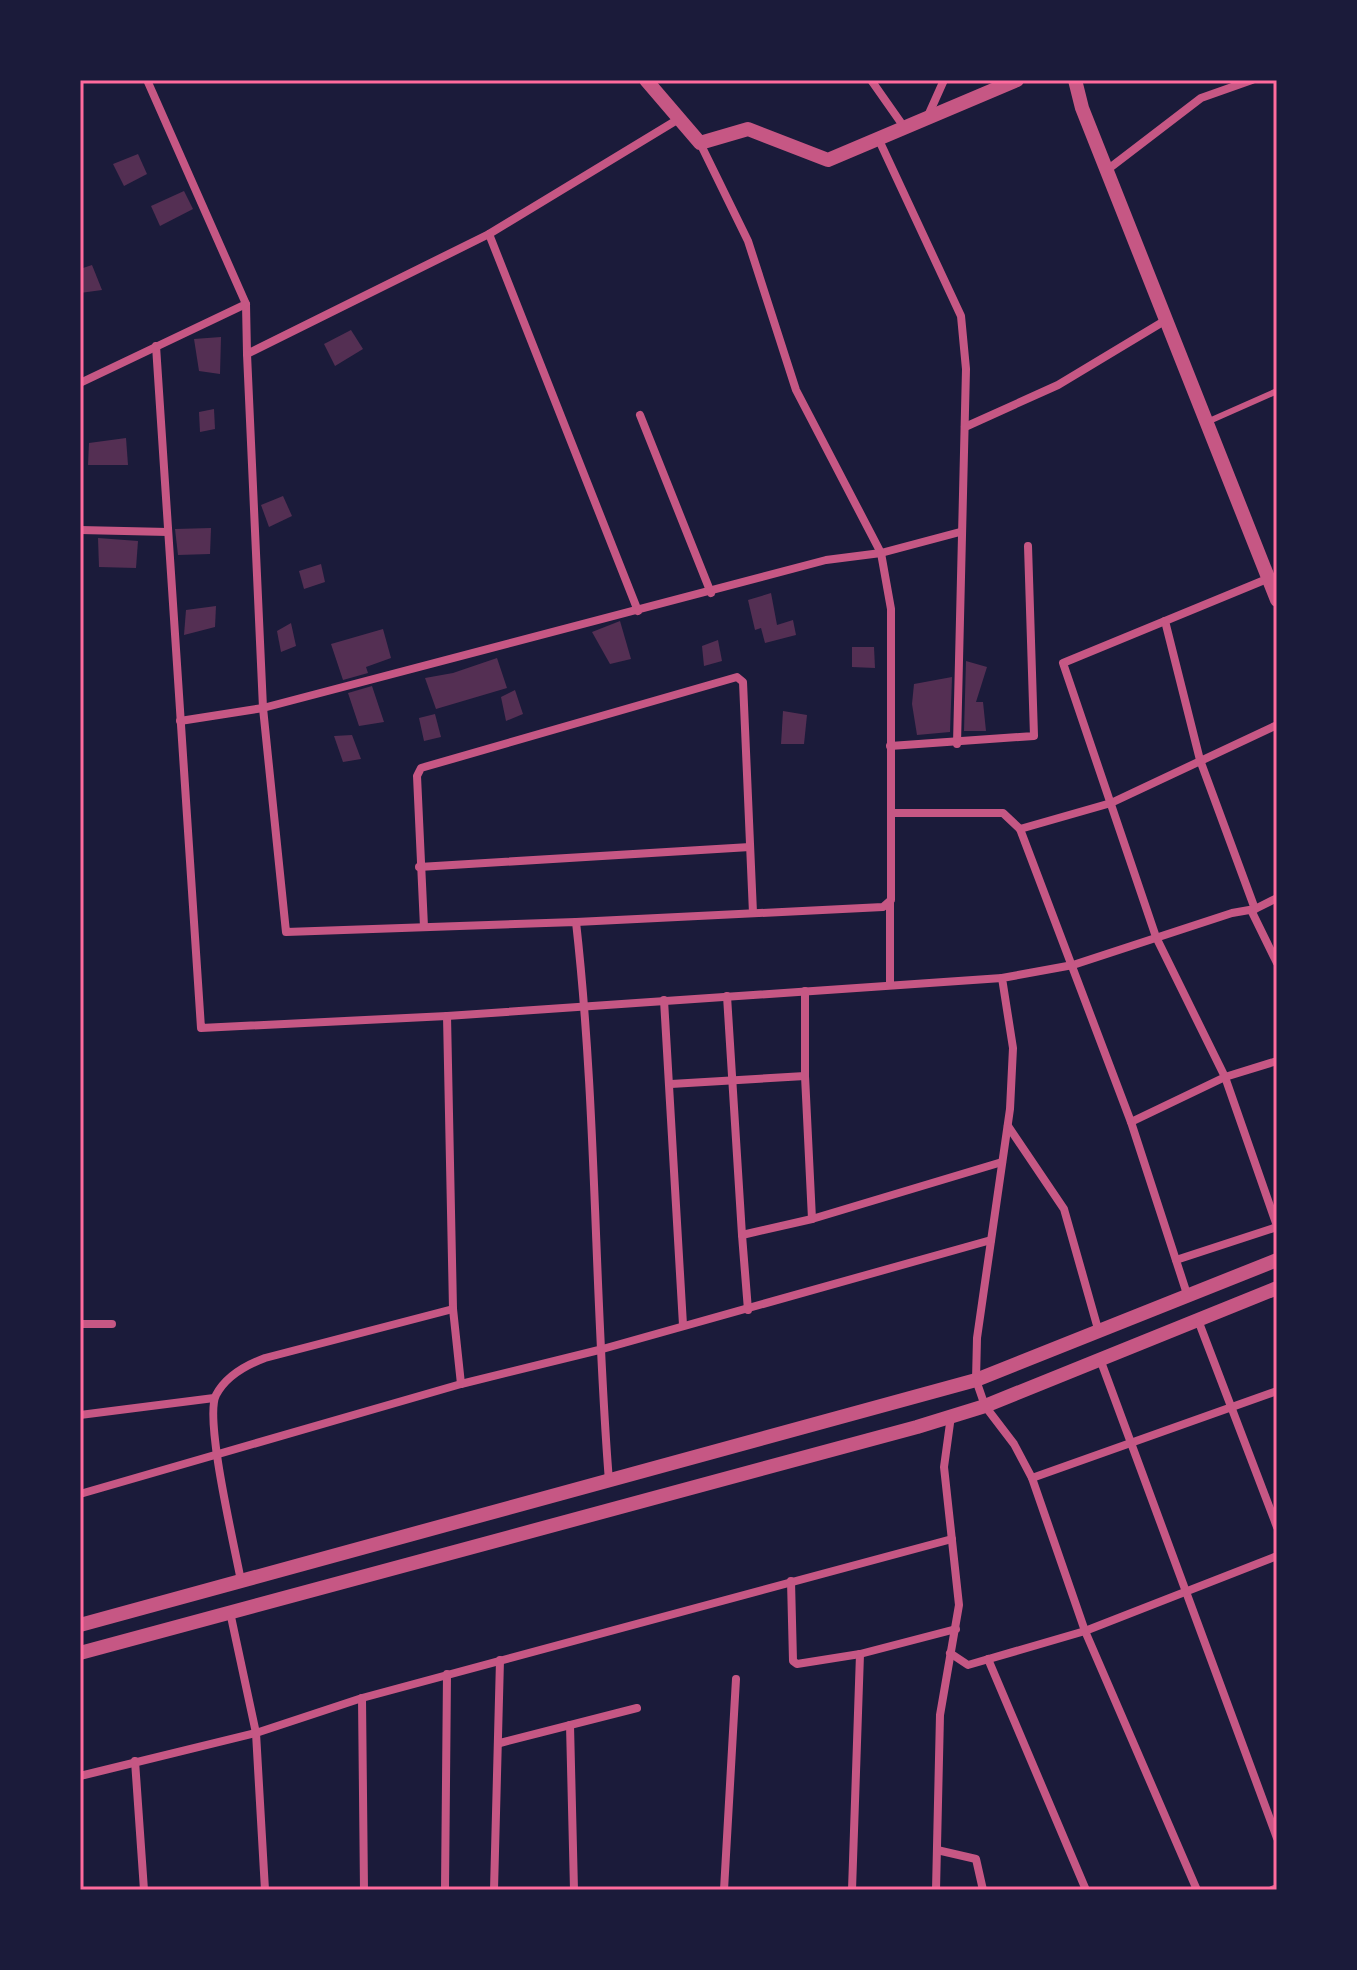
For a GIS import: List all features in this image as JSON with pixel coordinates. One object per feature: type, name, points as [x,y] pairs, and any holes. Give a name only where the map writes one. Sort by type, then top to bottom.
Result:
[{"type":"street","points":[[147,80],[246,304],[263,708],[286,932],[576,922],[883,907],[890,903]]},
{"type":"street","points":[[646,80],[677,120],[700,143],[748,241],[796,390],[881,553],[891,609],[890,985]]},
{"type":"street","points":[[871,80],[904,127]]},
{"type":"street","points":[[926,118],[944,80]]},
{"type":"street","points":[[700,143],[748,129],[828,160],[1017,80]]},
{"type":"street","points":[[1075,80],[1107,170],[1277,600]]},
{"type":"street","points":[[1107,170],[1201,98],[1252,80]]},
{"type":"street","points":[[247,354],[489,234],[677,120]]},
{"type":"street","points":[[878,138],[961,316],[966,369],[957,744]]},
{"type":"street","points":[[489,234],[638,611]]},
{"type":"street","points":[[80,383],[246,304]]},
{"type":"street","points":[[965,427],[1058,385],[1166,320]]},
{"type":"street","points":[[156,346],[201,1028],[447,1016],[1002,978],[1073,965],[1255,909],[1277,898]]},
{"type":"street","points":[[640,415],[711,593]]},
{"type":"street","points":[[80,530],[168,532]]},
{"type":"street","points":[[180,721],[263,708],[711,593],[826,560],[881,553],[960,532]]},
{"type":"street","points":[[890,746],[957,744],[1034,736],[1028,546]]},
{"type":"street","points":[[1176,1260],[1277,1226],[1225,1077],[1156,937],[1063,663],[1267,579]]},
{"type":"street","points":[[1165,621],[1200,760],[1255,909],[1252,912],[1277,963]]},
{"type":"street","points":[[424,927],[417,776],[421,768],[737,677],[743,682],[753,913]]},
{"type":"street","points":[[1020,829],[1111,803],[1277,725]]},
{"type":"street","points":[[892,813],[1003,813],[1020,829],[1024,849],[1073,965],[1131,1122],[1187,1294]]},
{"type":"street","points":[[419,867],[750,847]]},
{"type":"street","points":[[576,922],[586,1005],[599,1350],[609,1482]]},
{"type":"street","points":[[1002,978],[1013,1048],[1008,1125],[977,1338],[976,1380],[985,1406],[1014,1444],[1032,1478],[1085,1631],[1197,1890]]},
{"type":"street","points":[[805,991],[805,1076],[812,1219]]},
{"type":"street","points":[[727,996],[748,1310]]},
{"type":"street","points":[[664,1000],[683,1325]]},
{"type":"street","points":[[447,1016],[453,1309],[461,1384]]},
{"type":"street","points":[[1131,1122],[1225,1077],[1277,1061]]},
{"type":"street","points":[[671,1084],[805,1076]]},
{"type":"street","points":[[1008,1125],[1064,1209],[1098,1329]]},
{"type":"street","points":[[742,1235],[812,1219],[1002,1162]]},
{"type":"street","points":[[80,1494],[461,1384],[748,1310],[991,1240]]},
{"type":"street","points":[[80,1625],[976,1380],[1277,1260]]},
{"type":"street","points":[[80,1653],[985,1406],[1277,1288]]},
{"type":"street","points":[[80,1415],[214,1398],[239,1370],[265,1358],[453,1309]]},
{"type":"street","points":[[1198,1320],[1277,1527]]},
{"type":"street","points":[[80,1324],[112,1324]]},
{"type":"street","points":[[1100,1359],[1134,1444],[1277,1838]]},
{"type":"street","points":[[1032,1478],[1277,1391]]},
{"type":"street","points":[[214,1398],[218,1454],[241,1581]]},
{"type":"street","points":[[936,1890],[940,1715],[959,1605],[944,1467],[951,1416]]},
{"type":"street","points":[[80,1776],[256,1733],[447,1674],[952,1539]]},
{"type":"street","points":[[950,1653],[968,1665],[1085,1631],[1277,1556]]},
{"type":"street","points":[[791,1581],[794,1663],[860,1654],[956,1629]]},
{"type":"street","points":[[230,1612],[256,1733],[265,1890]]},
{"type":"street","points":[[852,1890],[860,1654]]},
{"type":"street","points":[[988,1659],[1086,1890]]},
{"type":"street","points":[[494,1890],[500,1660]]},
{"type":"street","points":[[445,1890],[447,1674]]},
{"type":"street","points":[[724,1890],[736,1679]]},
{"type":"street","points":[[362,1698],[364,1890]]},
{"type":"street","points":[[500,1743],[637,1708]]},
{"type":"street","points":[[570,1725],[574,1890]]},
{"type":"street","points":[[135,1761],[144,1890]]},
{"type":"street","points":[[937,1850],[976,1859],[983,1890]]},
{"type":"lane","points":[[1206,423],[1277,391]]},
{"type":"building","points":[[138,154],[147,174],[124,186],[113,164]]},
{"type":"building","points":[[184,191],[193,209],[160,226],[151,206]]},
{"type":"building","points":[[92,265],[102,290],[80,293],[80,269]]},
{"type":"building","points":[[351,330],[363,349],[335,366],[324,344]]},
{"type":"building","points":[[221,337],[220,374],[199,371],[194,339]]},
{"type":"building","points":[[214,409],[215,429],[200,432],[199,412]]},
{"type":"building","points":[[126,438],[128,465],[88,465],[89,443]]},
{"type":"building","points":[[283,496],[292,516],[269,527],[261,505]]},
{"type":"building","points":[[211,528],[210,554],[178,555],[175,529]]},
{"type":"building","points":[[98,538],[138,541],[136,568],[99,567]]},
{"type":"building","points":[[321,564],[325,582],[304,589],[299,571]]},
{"type":"building","points":[[771,593],[777,625],[793,620],[796,635],[765,643],[761,628],[755,630],[748,600]]},
{"type":"building","points":[[216,606],[215,627],[184,635],[186,610]]},
{"type":"building","points":[[620,621],[631,659],[610,664],[592,632]]},
{"type":"building","points":[[291,623],[296,646],[281,652],[277,631]]},
{"type":"building","points":[[383,629],[391,658],[366,667],[368,673],[343,680],[331,644]]},
{"type":"building","points":[[718,640],[722,661],[704,666],[702,646]]},
{"type":"building","points":[[852,647],[874,647],[875,668],[852,667]]},
{"type":"building","points":[[497,658],[507,688],[436,709],[425,678],[453,673]]},
{"type":"building","points":[[966,661],[987,667],[976,702],[983,702],[986,731],[964,731]]},
{"type":"building","points":[[952,677],[950,732],[917,735],[912,704],[914,684]]},
{"type":"building","points":[[372,686],[384,722],[359,726],[348,693]]},
{"type":"building","points":[[515,690],[523,714],[506,721],[501,697]]},
{"type":"building","points":[[783,711],[807,715],[804,744],[781,744]]},
{"type":"building","points":[[435,714],[441,737],[424,741],[419,718]]},
{"type":"building","points":[[352,735],[361,759],[343,762],[334,736]]}]
